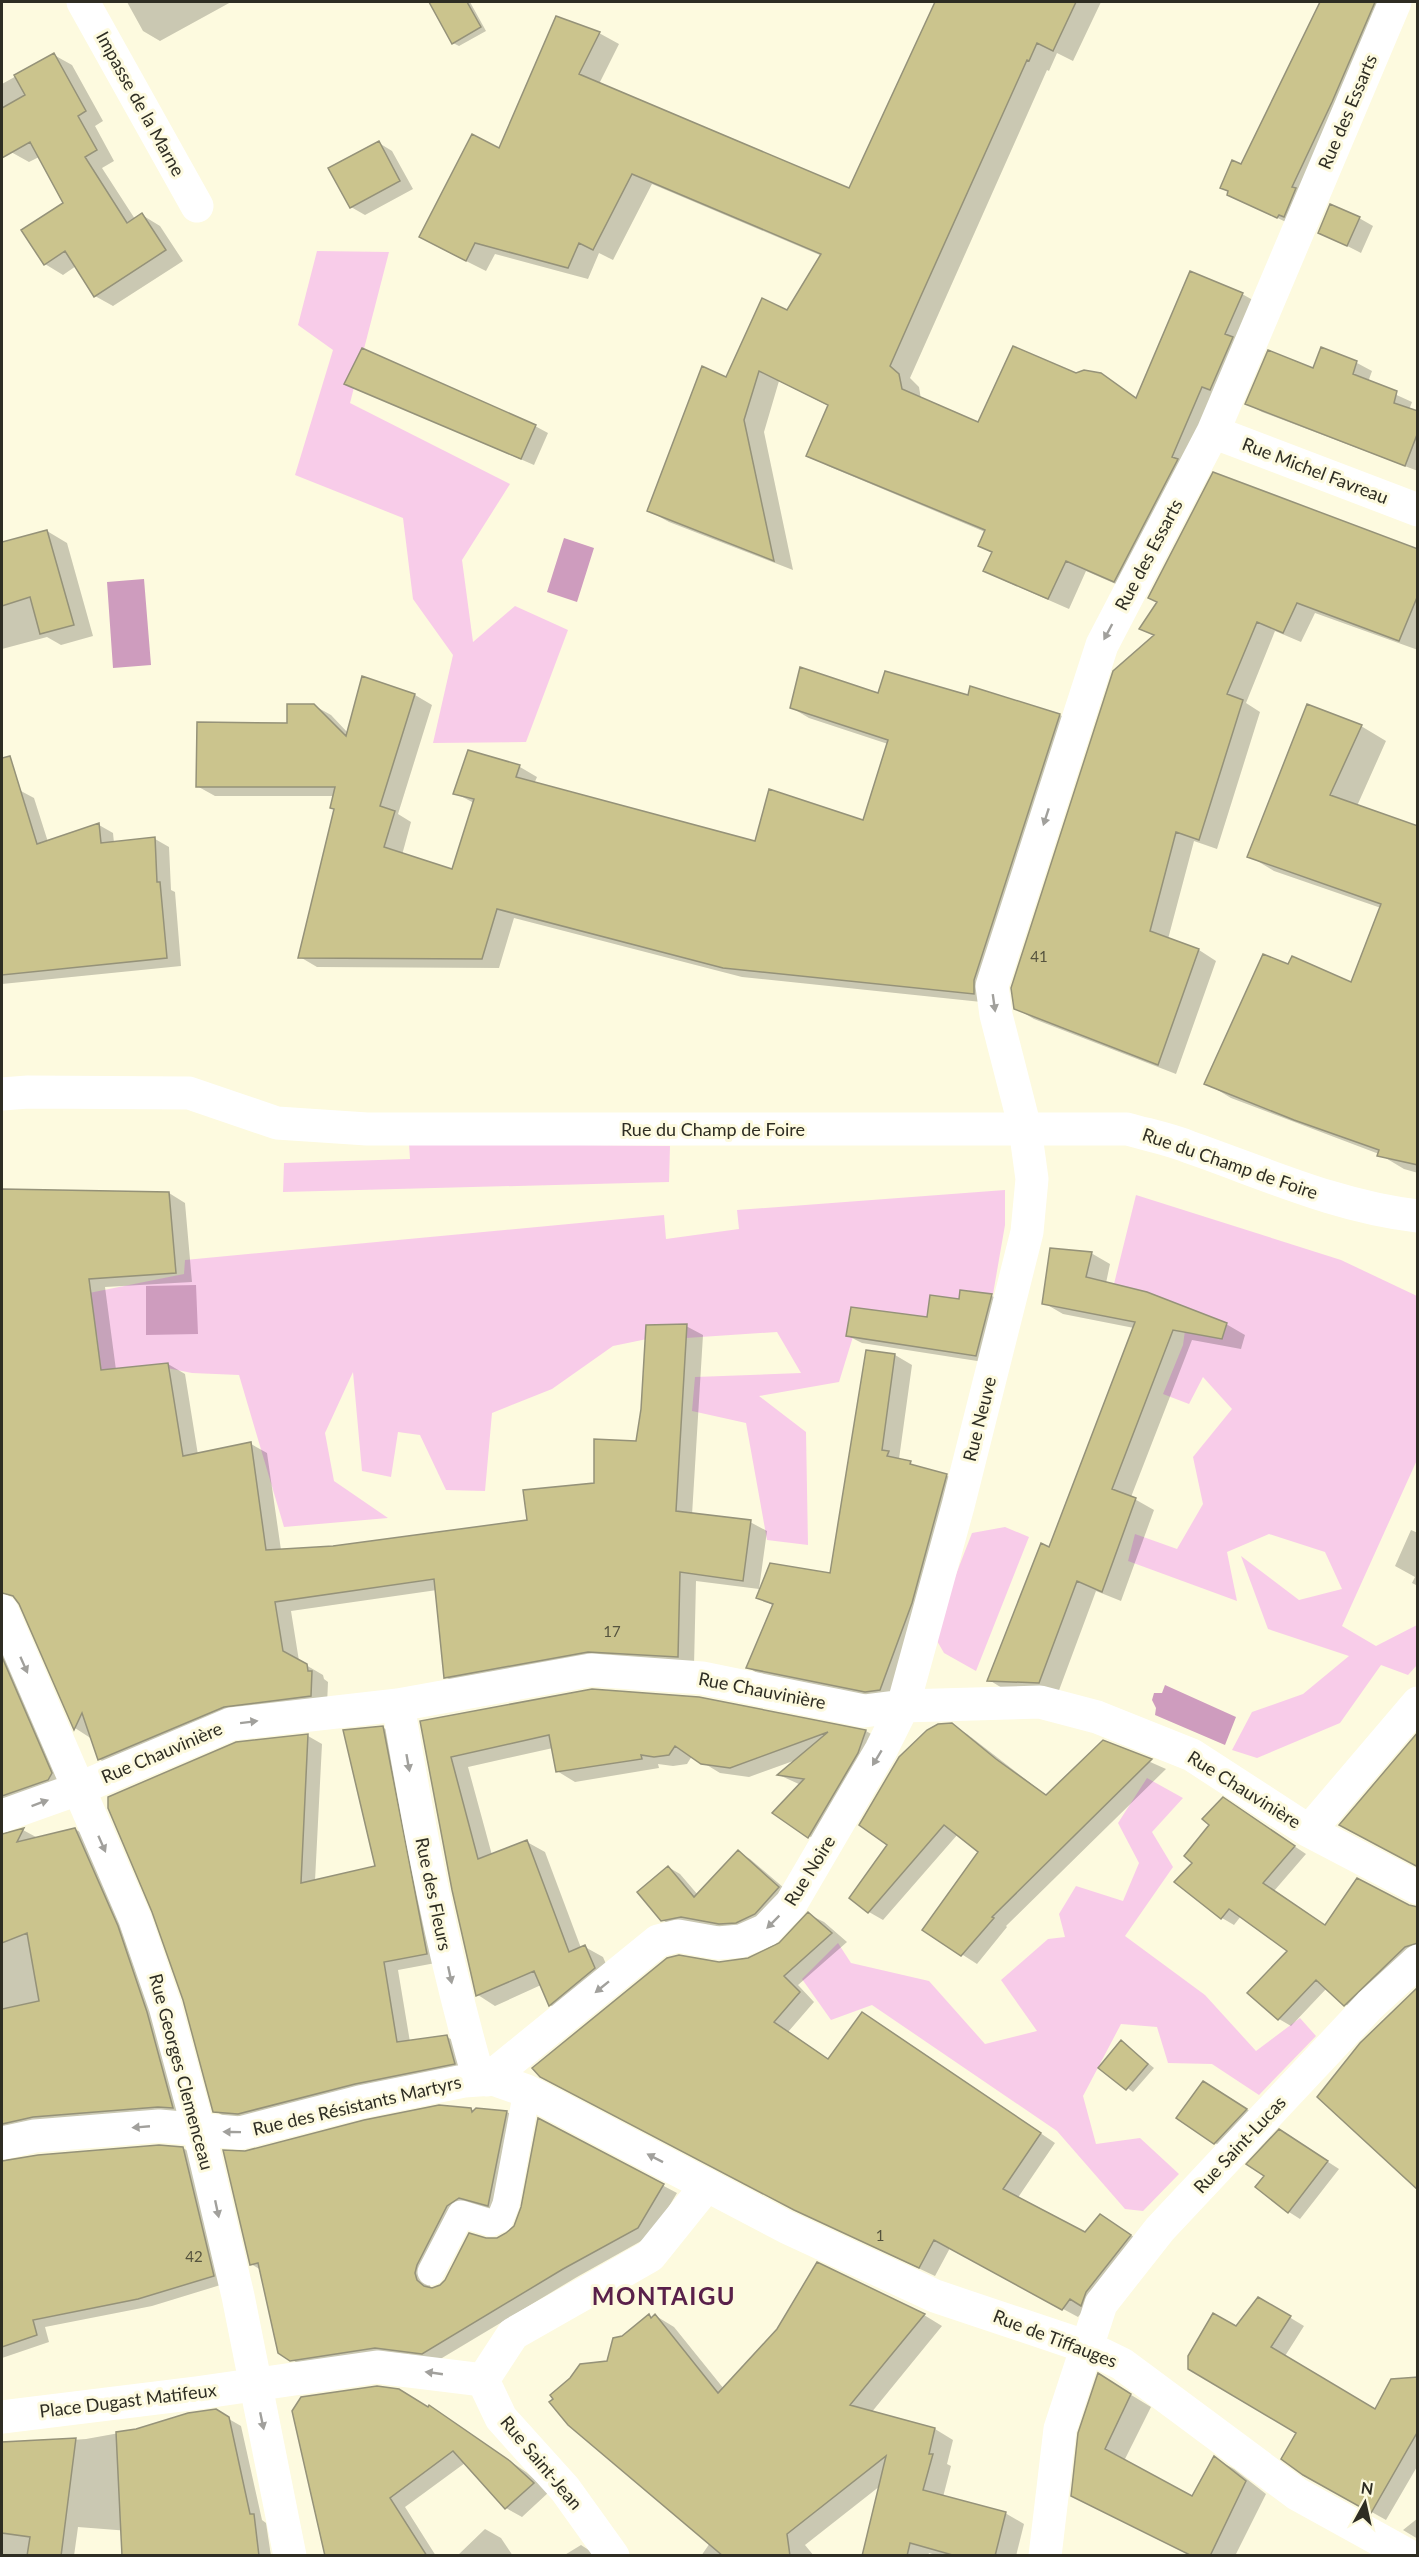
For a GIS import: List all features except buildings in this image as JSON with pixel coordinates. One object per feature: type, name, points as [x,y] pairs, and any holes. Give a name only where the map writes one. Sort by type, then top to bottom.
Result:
[{"type":"street","name":"Impasse de la Marne","points":[[83,2],[196,206]]},
{"type":"street","name":"Rue des Essarts","points":[[1025,1128],[996,1015],[992,986],[1102,645],[1214,432],[1395,2]]},
{"type":"street","name":"Rue Michel Favreau","points":[[1214,432],[1418,510]]},
{"type":"street","name":"Rue du Champ de Foire","points":[[2,1094],[28,1092],[189,1093],[277,1123],[367,1129],[569,1131],[1025,1128],[1127,1130],[1186,1146],[1312,1192],[1393,1213],[1418,1216]]},
{"type":"street","name":"Rue Neuve","points":[[903,1706],[958,1506],[1027,1232],[1032,1179],[1025,1128]]},
{"type":"street","name":"Rue Georges Clemenceau","points":[[2,1611],[139,1929],[165,2006],[199,2131],[238,2296],[290,2556]]},
{"type":"street","name":"Rue Chauvinière","points":[[2,1816],[78,1789],[231,1724],[398,1705],[591,1670],[702,1678],[864,1711],[903,1706],[1040,1702],[1097,1717],[1192,1755],[1309,1831],[1418,1888]]},
{"type":"street","points":[[1309,1831],[1418,1703]]},
{"type":"street","name":"Rue des Fleurs","points":[[398,1705],[424,1853],[445,1952],[455,1996],[483,2080]]},
{"type":"street","name":"Rue Noire","points":[[483,2080],[658,1941],[678,1936],[718,1943],[741,1941],[766,1930],[791,1904],[881,1750],[903,1706]]},
{"type":"street","name":"Rue Saint-Lucas","points":[[1045,2556],[1060,2429],[1101,2304],[1160,2229],[1370,2005],[1418,1961]]},
{"type":"street","name":"Rue des Résistants Martyrs","points":[[2,2143],[35,2136],[159,2126],[240,2133],[360,2102],[493,2079],[526,2091],[706,2185]]},
{"type":"street","points":[[431,2272],[461,2214],[491,2223],[500,2219],[506,2204],[526,2091]]},
{"type":"street","points":[[254,2385],[377,2367],[483,2380],[513,2334],[650,2256],[706,2185]]},
{"type":"street","name":"Rue de Tiffauges","points":[[706,2185],[786,2227],[935,2296],[1087,2347],[1122,2364],[1297,2494],[1409,2556]]},
{"type":"street","name":"Rue Saint-Jean","points":[[483,2380],[501,2418],[565,2489],[613,2556]]},
{"type":"street","name":"Place Dugast Matifeux","points":[[2,2417],[254,2385]]},
{"type":"shaded area","points":[[317,251],[389,252],[350,403],[510,484],[462,560],[473,642],[515,606],[568,630],[526,742],[433,743],[453,655],[413,599],[403,518],[295,475],[333,350],[298,325]]},
{"type":"shaded area","points":[[564,538],[594,548],[577,602],[547,592]]},
{"type":"shaded area","points":[[144,579],[151,665],[113,668],[107,582]]},
{"type":"shaded area","points":[[409,1143],[670,1146],[669,1182],[283,1192],[284,1163],[410,1159]]},
{"type":"shaded area","points":[[1005,1190],[1005,1225],[993,1294],[961,1290],[959,1299],[930,1295],[927,1317],[856,1327],[839,1382],[759,1396],[806,1432],[808,1545],[767,1540],[746,1423],[692,1411],[695,1377],[801,1373],[777,1332],[686,1338],[686,1331],[613,1346],[552,1389],[492,1413],[485,1491],[446,1490],[420,1435],[398,1432],[391,1477],[362,1471],[353,1372],[325,1433],[334,1481],[388,1518],[284,1527],[239,1375],[192,1373],[152,1365],[101,1370],[97,1334],[69,1297],[184,1274],[185,1260],[664,1215],[666,1239],[739,1229],[737,1210]]},
{"type":"shaded area","points":[[1136,1195],[1341,1260],[1417,1296],[1417,1460],[1342,1626],[1376,1646],[1417,1625],[1417,1665],[1408,1675],[1381,1665],[1340,1723],[1257,1758],[1232,1750],[1252,1712],[1303,1694],[1349,1656],[1268,1629],[1241,1556],[1299,1600],[1342,1589],[1325,1552],[1269,1534],[1227,1552],[1237,1601],[1128,1561],[1135,1534],[1177,1549],[1203,1504],[1193,1457],[1232,1409],[1203,1377],[1189,1404],[1163,1394],[1183,1345],[1187,1316],[1162,1298],[1114,1284]]},
{"type":"shaded area","points":[[196,1285],[198,1334],[146,1335],[146,1286]]},
{"type":"shaded area","points":[[1005,1527],[1029,1537],[976,1671],[944,1653],[933,1634],[972,1533]]},
{"type":"shaded area","points":[[1165,1685],[1236,1717],[1225,1745],[1155,1715],[1156,1708],[1152,1700],[1154,1693],[1162,1693]]},
{"type":"shaded area","points":[[1147,1778],[1183,1798],[1152,1832],[1173,1867],[1125,1936],[1205,1995],[1256,2051],[1300,2018],[1316,2036],[1259,2095],[1212,2064],[1168,2063],[1157,2027],[1121,2024],[1083,2096],[1096,2144],[1140,2138],[1179,2174],[1143,2211],[1125,2209],[1057,2131],[872,2005],[831,2020],[802,1979],[838,1943],[851,1963],[929,1981],[985,2044],[1037,2031],[1001,1980],[1048,1939],[1065,1937],[1059,1914],[1076,1886],[1123,1901],[1139,1863],[1118,1823]]},
{"type":"district","name":"MONTAIGU","points":[[664,2297]]}]
